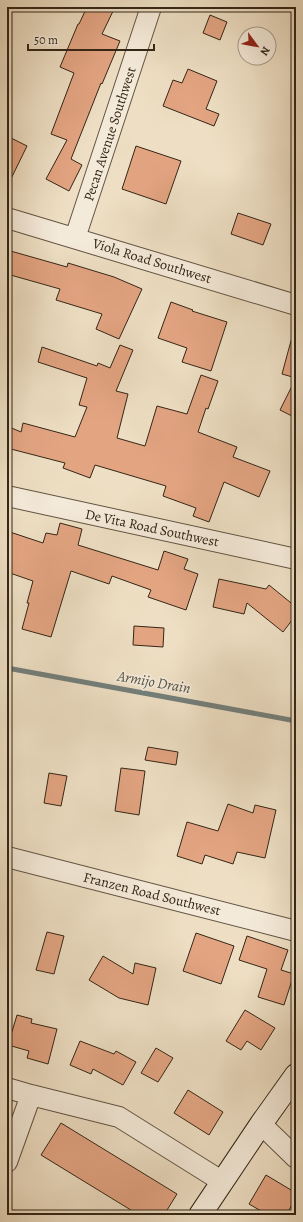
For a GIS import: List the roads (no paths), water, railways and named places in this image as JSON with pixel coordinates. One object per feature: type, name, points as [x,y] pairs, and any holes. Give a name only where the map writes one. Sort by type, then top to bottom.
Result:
[{"type":"street","name":"Pecan Avenue Southwest","points":[[75,238],[151,7]]},
{"type":"street","name":"Viola Road Southwest","points":[[7,218],[296,305]]},
{"type":"street","name":"De Vita Road Southwest","points":[[7,496],[296,559]]},
{"type":"street","name":"Franzen Road Southwest","points":[[7,858],[296,930]]},
{"type":"street","points":[[200,1215],[296,1075]]},
{"type":"street","points":[[7,1088],[119,1117],[223,1182]]},
{"type":"street","points":[[7,1162],[31,1095]]},
{"type":"street","points":[[261,1124],[296,1158]]},
{"type":"waterway","name":"Armijo Drain","points":[[7,668],[296,721]]}]
